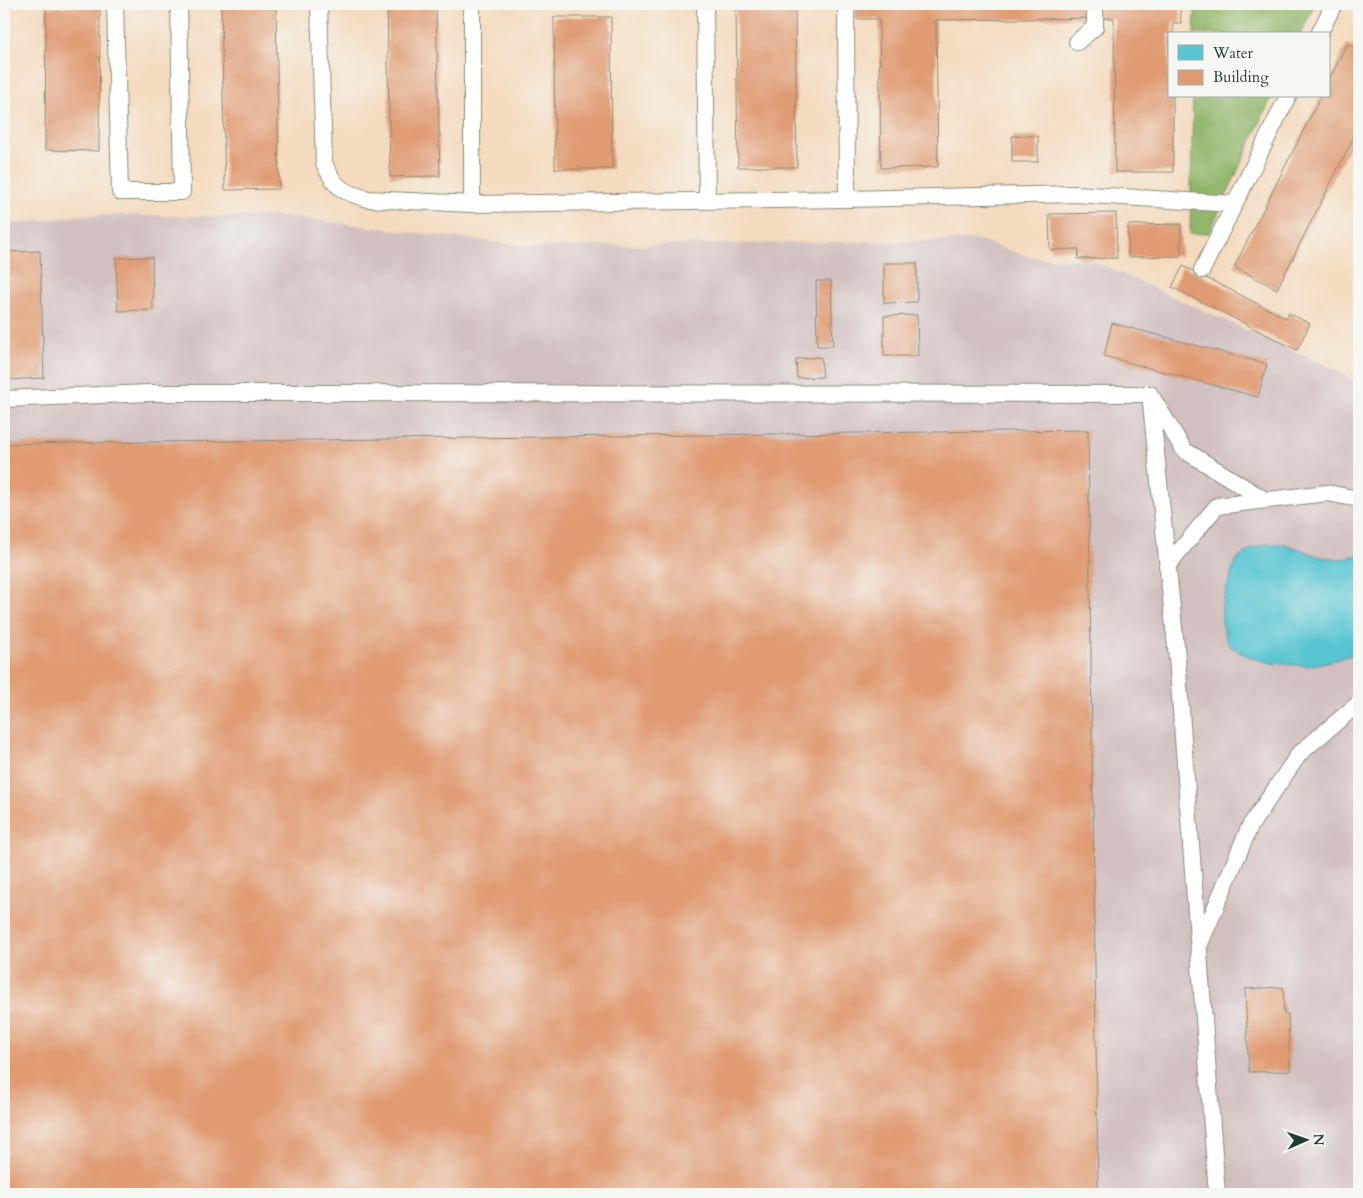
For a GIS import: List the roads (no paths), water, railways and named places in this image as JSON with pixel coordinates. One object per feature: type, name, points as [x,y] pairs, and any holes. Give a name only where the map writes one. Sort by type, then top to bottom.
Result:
[{"type":"lane","points":[[115,4],[120,192],[182,192],[179,4]]},
{"type":"lane","points":[[319,4],[324,163],[331,178],[340,188],[352,195],[368,200],[472,204],[1075,194],[1234,204]]},
{"type":"lane","points":[[472,4],[472,204]]},
{"type":"lane","points":[[705,4],[707,200]]},
{"type":"lane","points":[[846,4],[847,199]]},
{"type":"lane","points":[[1077,42],[1095,27],[1095,4]]},
{"type":"lane","points":[[1320,32],[1334,4]]},
{"type":"lane","points":[[1202,270],[1287,98]]},
{"type":"lane","points":[[4,398],[150,393],[1150,394]]},
{"type":"lane","points":[[1150,394],[1184,450],[1265,500]]},
{"type":"lane","points":[[1150,394],[1177,657],[1217,1194]]},
{"type":"lane","points":[[1168,566],[1217,506],[1327,493],[1359,499]]},
{"type":"lane","points":[[1198,948],[1250,826],[1299,754],[1359,703]]},
{"type":"water","points":[[1266,544],[1285,544],[1321,557],[1342,559],[1359,555],[1359,649],[1354,654],[1308,666],[1272,663],[1249,657],[1229,645],[1222,626],[1222,605],[1235,561],[1251,549]]}]
